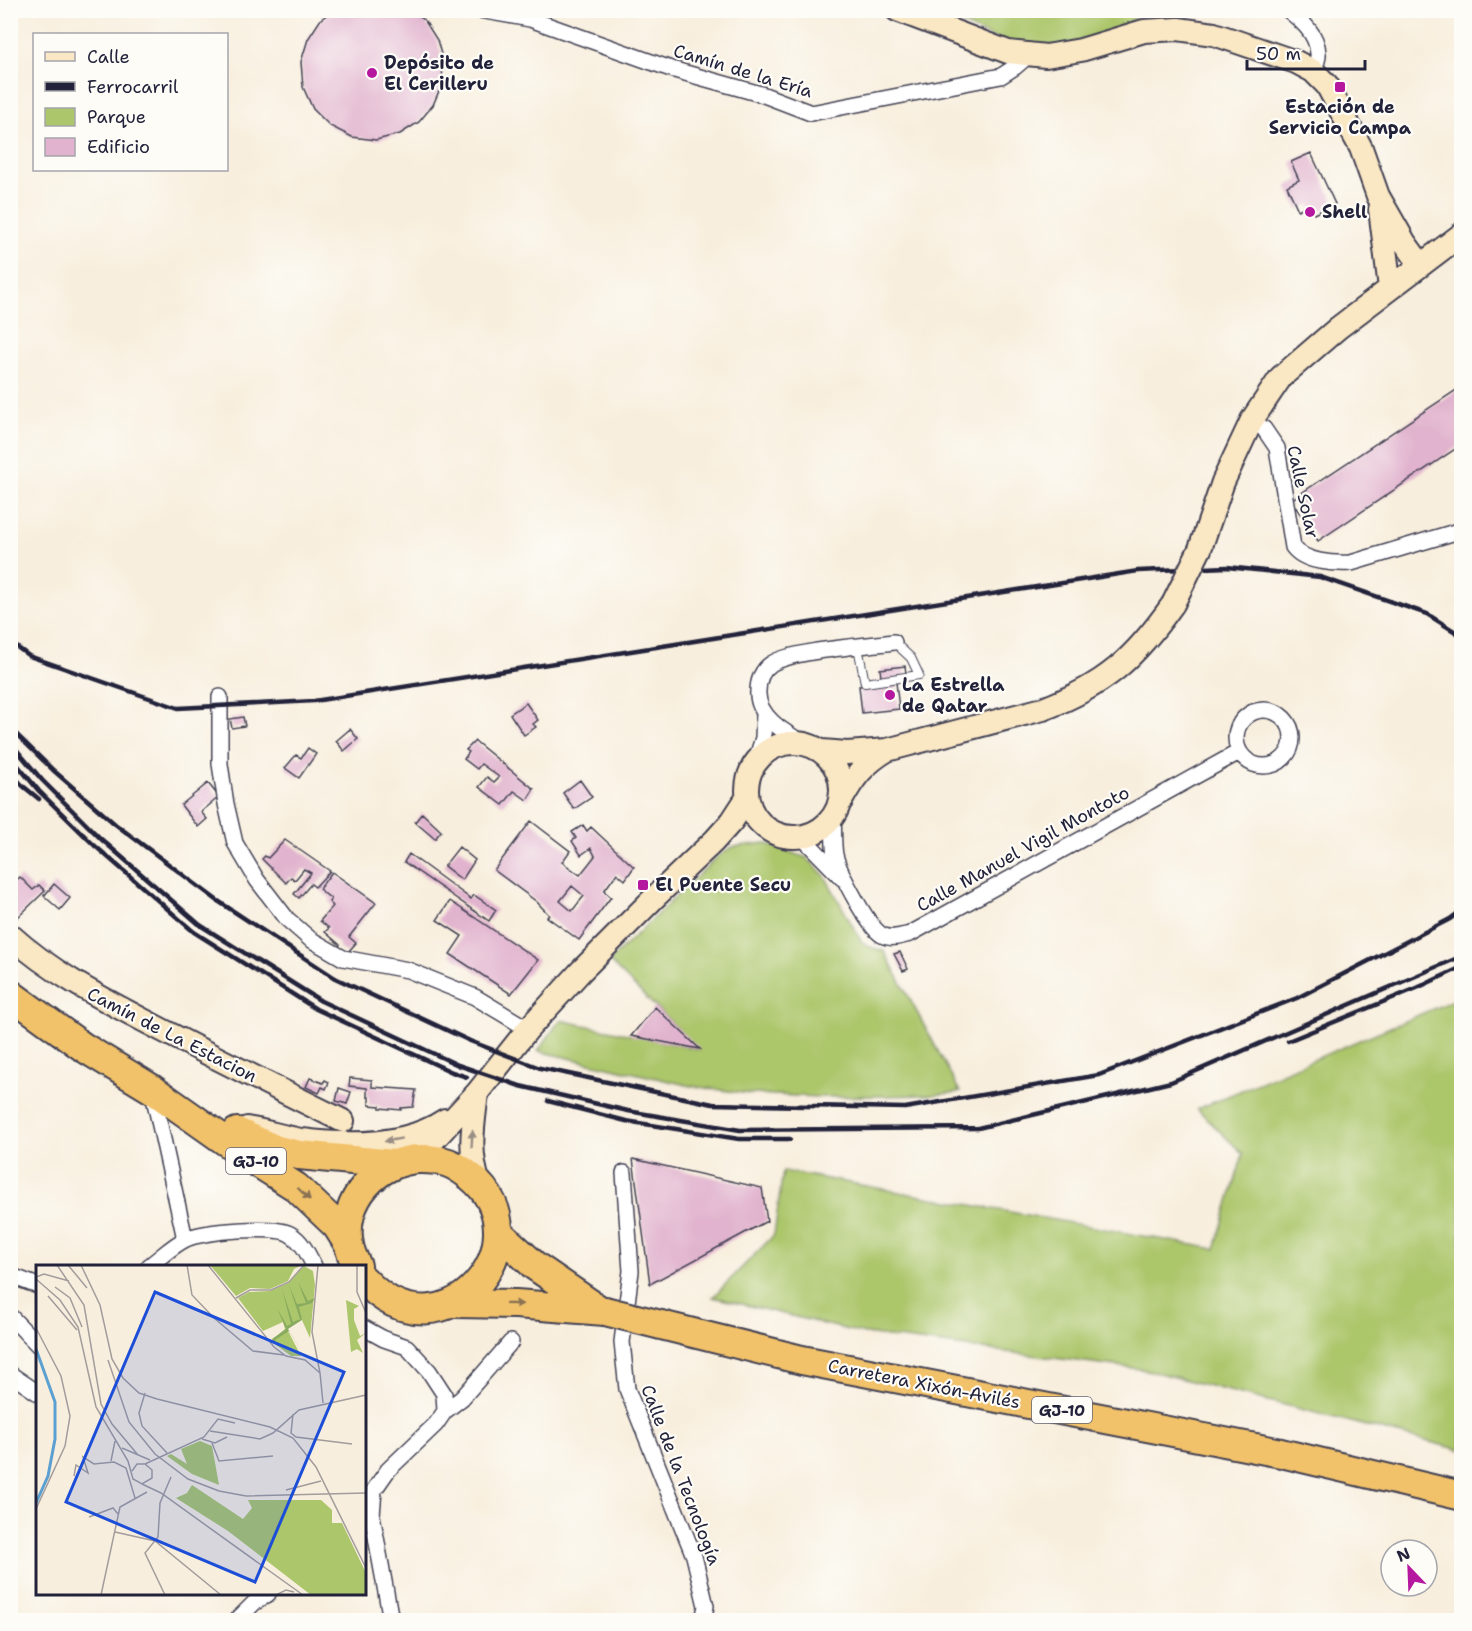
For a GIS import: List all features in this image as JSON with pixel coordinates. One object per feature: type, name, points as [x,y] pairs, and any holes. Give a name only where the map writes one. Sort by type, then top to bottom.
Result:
[{"type":"highway","name":"GJ-10","points":[[10,994],[83,1047],[152,1089],[219,1124],[278,1150],[298,1155],[405,1162],[440,1159],[463,1171],[479,1184],[492,1204],[499,1233],[494,1260],[477,1285],[455,1303],[431,1310],[403,1307],[378,1295],[366,1282]]},
{"type":"highway","name":"GJ-10","points":[[152,1089],[244,1154],[296,1186],[337,1226],[353,1256]]},
{"type":"highway","name":"GJ-10","points":[[353,1256],[349,1218],[360,1193],[376,1175],[405,1162]]},
{"type":"highway","name":"Carretera Xixón-Avilés","points":[[499,1233],[535,1266],[602,1310]]},
{"type":"highway","name":"Carretera Xixón-Avilés","points":[[455,1303],[516,1304],[602,1310],[801,1360],[1281,1453],[1461,1496]]},
{"type":"street","name":"Camín de la Ería","points":[[479,10],[530,19],[670,69],[753,92],[811,113],[1001,76],[1030,54]]},
{"type":"street","points":[[897,10],[1008,51],[1030,54],[1046,56],[1081,50],[1144,31],[1178,29],[1214,34],[1296,62],[1313,71],[1327,85],[1361,148],[1378,196],[1420,265]]},
{"type":"street","points":[[1288,10],[1305,24],[1315,41],[1319,55],[1313,71]]},
{"type":"street","points":[[1378,196],[1390,288]]},
{"type":"street","points":[[755,763],[769,750],[786,743],[847,753],[887,750],[1043,709],[1102,680],[1135,653],[1149,638],[1173,604],[1200,549],[1223,482],[1252,420],[1281,377],[1338,328],[1461,234]]},
{"type":"street","name":"Calle Solar","points":[[1252,420],[1264,429],[1277,448],[1293,547],[1298,554],[1333,564],[1351,563],[1461,531]]},
{"type":"street","points":[[887,750],[870,760],[853,780],[837,809],[819,831],[802,837],[783,837],[767,831],[754,816],[747,798],[748,780],[763,738],[764,713],[758,696],[759,680],[770,665],[788,657],[894,642]]},
{"type":"street","points":[[220,696],[220,764],[225,804],[235,843],[257,880],[287,919],[310,939],[343,958],[408,970],[475,998],[528,1029]]},
{"type":"street","points":[[764,713],[775,724],[835,765],[841,782],[837,809]]},
{"type":"street","name":"Calle Manuel Vigil Montoto","points":[[837,809],[835,855],[844,879],[874,929],[884,936],[896,938],[910,934],[1239,752]]},
{"type":"street","points":[[405,1162],[470,1100],[528,1029],[598,954],[714,841],[732,821],[747,798]]},
{"type":"street","points":[[714,841],[767,831]]},
{"type":"street","name":"Calle Manuel Vigil Montoto","points":[[802,837],[844,879]]},
{"type":"street","name":"Camín de La Estacion","points":[[10,935],[87,991],[343,1121]]},
{"type":"street","points":[[152,1089],[185,1239]]},
{"type":"street","points":[[219,1124],[302,1140],[357,1144],[393,1141],[432,1129],[470,1100]]},
{"type":"street","points":[[470,1100],[472,1163],[479,1184]]},
{"type":"street","name":"Calle de la Tecnología","points":[[624,1173],[631,1271],[622,1342],[627,1389],[694,1556],[706,1606],[703,1620]]},
{"type":"street","points":[[150,1265],[185,1239],[208,1233],[265,1229],[288,1232],[300,1241],[313,1265]]},
{"type":"street","points":[[10,1278],[18,1278],[36,1285]]},
{"type":"street","points":[[10,1316],[36,1343]]},
{"type":"street","points":[[366,1329],[384,1339],[407,1347],[429,1371],[444,1394],[445,1411]]},
{"type":"street","points":[[391,1620],[372,1515],[374,1490],[388,1470],[436,1424],[445,1411],[462,1398],[511,1342]]},
{"type":"street","points":[[10,1374],[36,1392]]},
{"type":"street","points":[[366,1552],[373,1557],[381,1570]]},
{"type":"street","points":[[237,1620],[265,1595]]},
{"type":"lane","points":[[858,647],[865,683],[919,675],[911,658],[894,642]]},
{"type":"green space","points":[[931,11],[1143,11],[1128,23],[1105,33],[1070,44],[1041,48],[999,40]]},
{"type":"green space","points":[[765,843],[807,858],[825,876],[861,941],[870,947],[884,951],[960,1092],[933,1095],[821,1097],[751,1094],[691,1086],[538,1051],[560,1020],[698,1049],[609,961],[716,858],[732,847]]},
{"type":"green space","points":[[1461,997],[1461,1450],[1147,1370],[865,1334],[713,1297],[774,1235],[783,1171],[1215,1249],[1243,1154],[1197,1109]]},
{"type":"building","name":"Depósito de El Cerilleru","points":[[334,10],[412,10],[425,21],[437,40],[443,61],[442,84],[433,105],[419,122],[400,134],[376,140],[352,137],[330,126],[313,109],[303,87],[301,62],[308,39],[321,19]]},
{"type":"building","points":[[1311,153],[1335,204],[1314,214],[1310,204],[1298,210],[1287,186],[1299,180],[1291,162]]},
{"type":"building","points":[[1461,387],[1461,445],[1318,541],[1291,500]]},
{"type":"building","points":[[905,666],[907,681],[896,682],[899,709],[862,713],[859,686],[882,684],[880,669]]},
{"type":"building","points":[[526,703],[538,720],[533,724],[536,727],[524,735],[510,714]]},
{"type":"building","points":[[243,717],[245,726],[232,728],[230,719]]},
{"type":"building","points":[[350,729],[358,739],[344,751],[336,741]]},
{"type":"building","points":[[475,741],[534,789],[527,800],[514,791],[503,805],[479,787],[487,777],[494,782],[499,777],[481,764],[477,769],[464,759],[469,752],[466,750]]},
{"type":"building","points":[[308,748],[316,754],[299,778],[285,768],[296,755],[301,758]]},
{"type":"building","points":[[580,780],[592,797],[574,809],[563,793]]},
{"type":"building","points":[[208,783],[219,797],[201,812],[207,819],[198,827],[181,805]]},
{"type":"building","points":[[422,813],[441,831],[435,839],[415,822]]},
{"type":"building","points":[[531,821],[570,851],[562,862],[580,875],[595,856],[591,848],[581,855],[572,841],[576,838],[572,832],[583,825],[587,831],[591,827],[634,867],[625,880],[617,873],[604,891],[611,897],[579,940],[547,917],[549,915],[537,902],[494,870]],"holes":[[[572,886],[584,896],[572,911],[560,901]]]},
{"type":"building","points":[[285,840],[330,871],[315,887],[311,884],[299,898],[294,894],[311,873],[304,869],[295,880],[291,877],[286,883],[262,859],[265,856],[268,858]]},
{"type":"building","points":[[459,847],[475,860],[462,880],[444,866]]},
{"type":"building","points":[[409,854],[471,899],[474,895],[496,910],[489,921],[404,862]]},
{"type":"building","points":[[332,872],[376,903],[349,937],[356,943],[347,953],[338,948],[340,945],[325,932],[329,928],[320,921],[333,906],[329,902],[331,899],[319,889]]},
{"type":"building","points":[[20,877],[33,890],[39,885],[45,891],[16,919],[10,913],[10,886]]},
{"type":"building","points":[[54,884],[70,898],[60,910],[44,896]]},
{"type":"building","points":[[450,901],[538,960],[511,994],[450,954],[462,936],[437,920]]},
{"type":"building","points":[[900,952],[908,969],[903,971],[894,954]]},
{"type":"building","points":[[655,1007],[700,1049],[631,1036]]},
{"type":"building","points":[[310,1078],[323,1083],[325,1080],[329,1082],[326,1089],[322,1087],[319,1093],[306,1087]]},
{"type":"building","points":[[350,1078],[372,1080],[372,1087],[416,1090],[413,1107],[401,1108],[401,1110],[369,1105],[367,1088],[349,1086]]},
{"type":"building","points":[[339,1088],[351,1092],[347,1104],[336,1101]]},
{"type":"building","points":[[633,1159],[762,1188],[767,1221],[650,1284]]},
{"type":"railway","points":[[10,642],[29,656],[178,708],[314,701],[1138,571],[1227,567],[1320,577],[1427,614],[1462,636]]},
{"type":"railway","points":[[10,728],[53,770],[115,824],[218,901],[335,978],[470,1041],[540,1068],[713,1104],[905,1108],[1099,1075],[1297,998],[1450,919],[1462,910]]},
{"type":"railway","points":[[10,742],[42,780],[101,839],[200,925],[321,1001],[458,1065],[520,1086],[628,1111],[740,1130],[978,1128],[1171,1082],[1462,956]]},
{"type":"railway","points":[[10,756],[39,791],[94,845],[194,932],[316,1009],[467,1077]]},
{"type":"railway","points":[[10,772],[39,799]]},
{"type":"railway","points":[[1288,1041],[1462,967]]},
{"type":"railway","points":[[548,1101],[626,1121],[739,1139],[790,1139]]},
{"type":"place","name":"Depósito de El Cerilleru","points":[[372,73]]},
{"type":"place","name":"Estación de Servicio Campa","points":[[1340,87]]},
{"type":"place","name":"Shell","points":[[1310,212]]},
{"type":"place","name":"La Estrella de Qatar","points":[[890,695]]},
{"type":"place","name":"El Puente Secu","points":[[643,885]]}]
